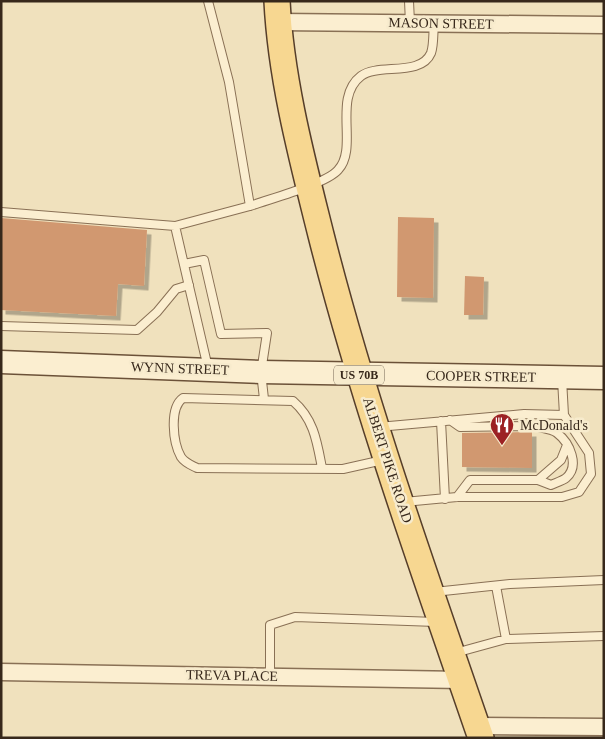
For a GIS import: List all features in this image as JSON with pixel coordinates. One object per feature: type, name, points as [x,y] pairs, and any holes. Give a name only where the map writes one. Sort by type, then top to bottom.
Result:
[{"type":"main road","name":"ALBERT PIKE ROAD","points":[[275,8],[292,110],[308,186],[359,374],[479,732]]},
{"type":"street","name":"MASON STREET","points":[[275,8],[410,22],[604,25]]},
{"type":"street","name":"WYNN STREET","points":[[1,362],[359,374]]},
{"type":"street","name":"COOPER STREET","points":[[359,374],[604,378]]},
{"type":"street","name":"TREVA PLACE","points":[[1,672],[270,675],[462,680]]},
{"type":"street","points":[[479,732],[572,732],[604,728]]},
{"type":"lane","points":[[208,1],[229,82],[250,206]]},
{"type":"lane","points":[[409,1],[410,22]]},
{"type":"lane","points":[[1,212],[175,226],[250,206],[308,186],[334,174],[342,165],[347,101],[352,88],[360,76],[375,70],[405,68],[425,61],[431,53],[434,23]]},
{"type":"lane","points":[[175,226],[208,369]]},
{"type":"lane","points":[[184,264],[204,260],[222,334],[267,333],[261,372],[264,399]]},
{"type":"lane","points":[[1,326],[137,330],[157,312],[176,290],[189,285]]},
{"type":"lane","points":[[402,502],[457,497],[562,497],[579,492],[592,474],[589,454],[564,415],[562,377]]},
{"type":"lane","points":[[322,468],[311,422],[304,410],[293,401],[183,398],[178,401],[175,409],[176,444],[188,465],[197,468],[343,469],[387,459]]},
{"type":"lane","points":[[377,427],[524,414],[564,415]]},
{"type":"lane","points":[[450,420],[460,427],[534,426],[557,432],[572,454],[573,466],[566,478],[551,485],[538,480],[470,480],[457,497]]},
{"type":"lane","points":[[441,421],[445,499]]},
{"type":"lane","points":[[538,480],[561,460],[567,445]]},
{"type":"lane","points":[[432,592],[496,586],[604,580]]},
{"type":"lane","points":[[496,586],[506,639]]},
{"type":"lane","points":[[270,675],[270,625],[295,616],[442,622]]},
{"type":"lane","points":[[453,654],[506,639],[604,636]]},
{"type":"building","points":[[398,217],[434,218],[433,298],[397,297]]},
{"type":"building","points":[[1,218],[147,230],[144,286],[118,284],[116,316],[1,310]]},
{"type":"building","points":[[465,276],[484,277],[483,315],[464,315]]},
{"type":"building","points":[[532,432],[532,468],[462,467],[462,433]]},
{"type":"place","name":"McDonald's","points":[[502,446]]}]
